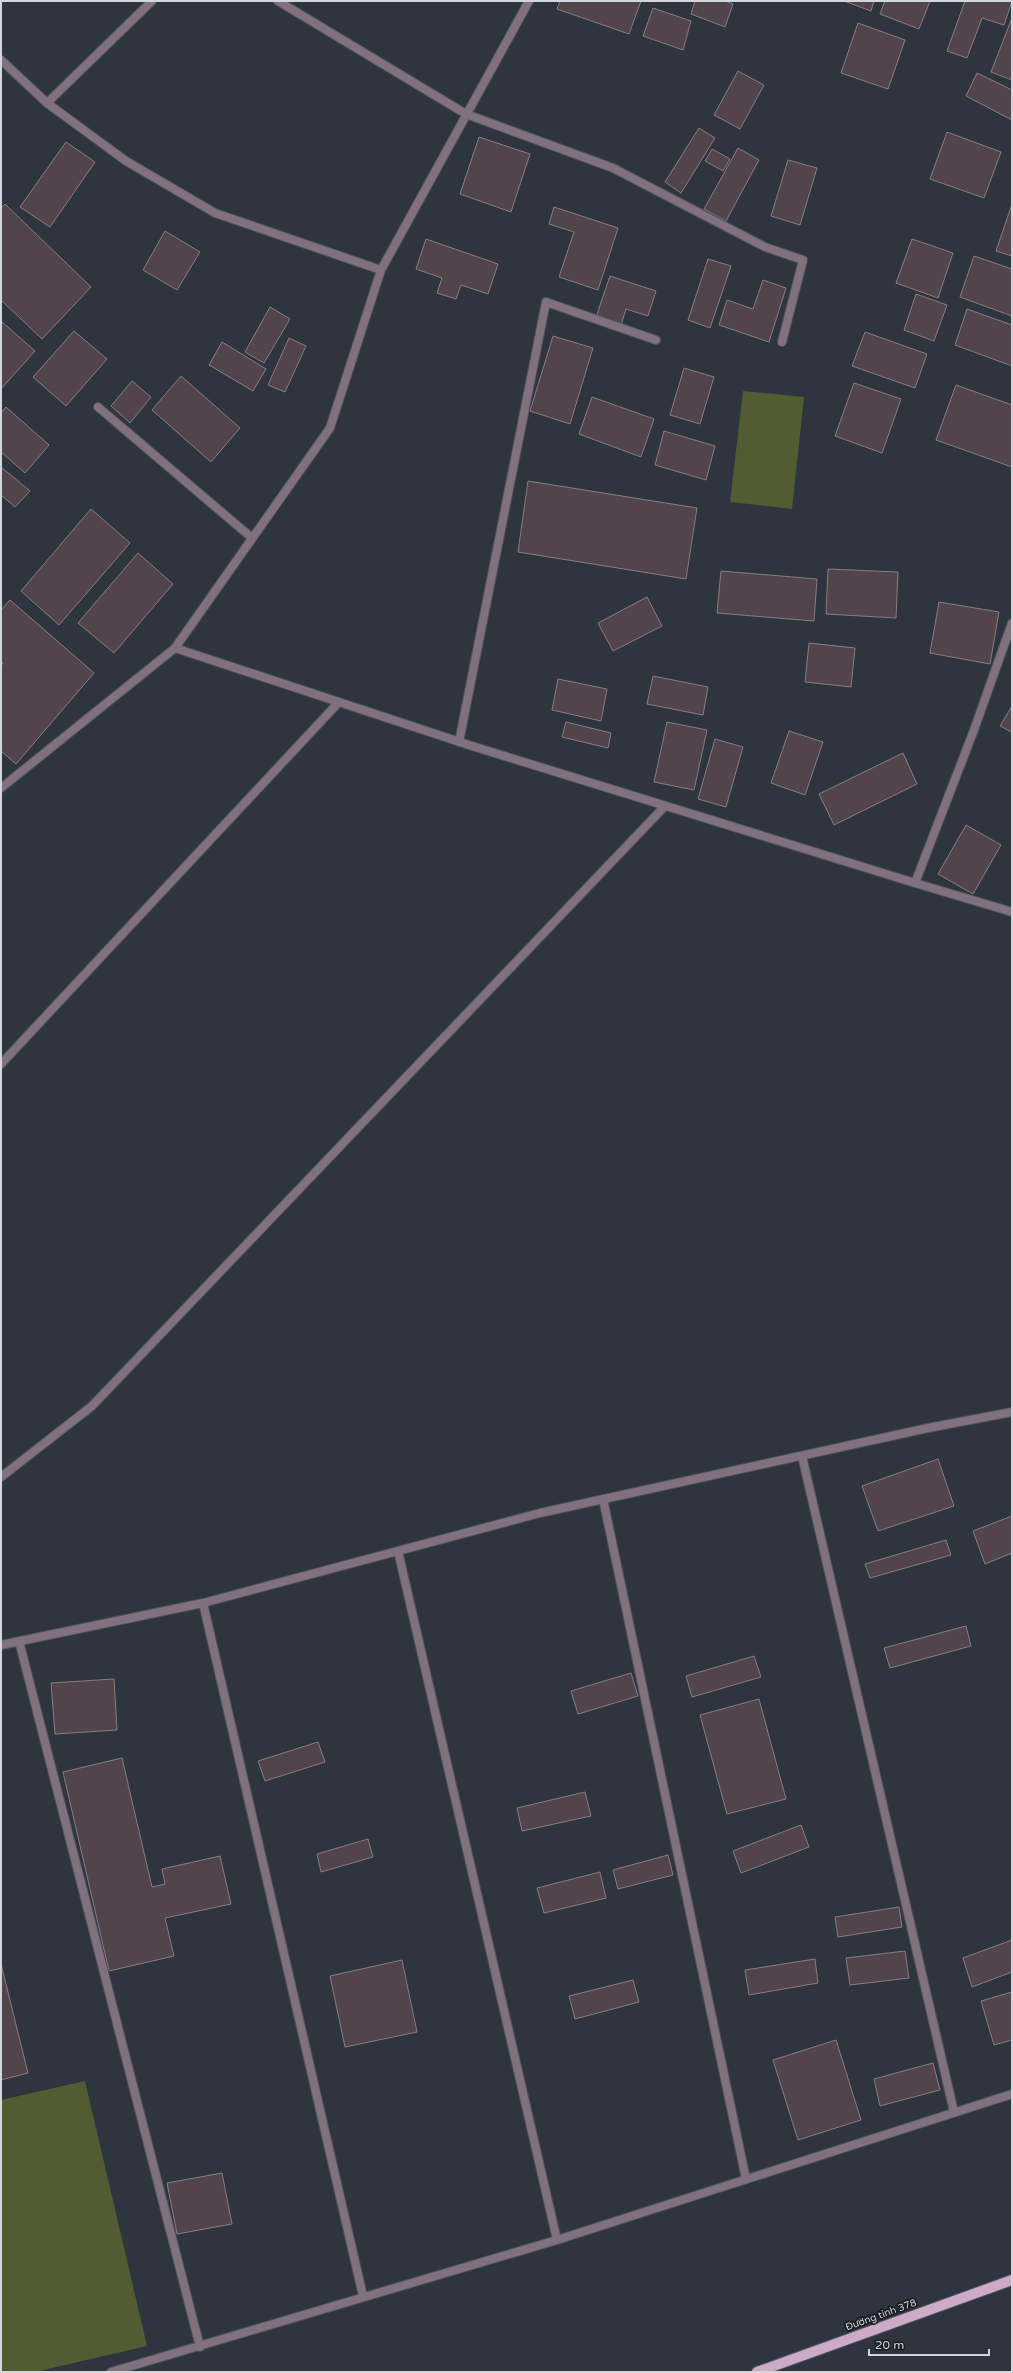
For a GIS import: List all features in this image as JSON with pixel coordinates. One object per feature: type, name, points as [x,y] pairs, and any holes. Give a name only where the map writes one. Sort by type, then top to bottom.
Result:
[{"type":"main road","name":"Đường tỉnh 378","points":[[757,2372],[1012,2280]]},
{"type":"street","points":[[47,103],[152,1]]},
{"type":"street","points":[[278,1],[466,114],[614,168],[765,247],[803,260],[782,342]]},
{"type":"street","points":[[1,788],[175,648],[330,428],[381,270],[528,1]]},
{"type":"street","points":[[1,60],[47,103],[126,162],[215,213],[381,270]]},
{"type":"street","points":[[459,742],[546,302],[656,340]]},
{"type":"street","points":[[98,407],[252,538]]},
{"type":"street","points":[[915,883],[974,730],[1012,623]]},
{"type":"street","points":[[175,648],[459,742],[1012,912]]},
{"type":"street","points":[[1,1064],[339,702]]},
{"type":"street","points":[[1,1477],[92,1406],[665,806]]},
{"type":"street","points":[[1,1645],[203,1603],[540,1513],[1012,1412]]},
{"type":"street","points":[[802,1456],[954,2112]]},
{"type":"street","points":[[603,1499],[746,2179]]},
{"type":"street","points":[[398,1551],[557,2240]]},
{"type":"street","points":[[203,1603],[363,2296]]},
{"type":"street","points":[[19,1641],[200,2347]]},
{"type":"street","points":[[111,2372],[200,2347],[363,2296],[557,2240],[1012,2094]]},
{"type":"green space","points":[[743,391],[804,397],[792,509],[730,502]]},
{"type":"green space","points":[[85,2081],[147,2346],[35,2372],[1,2372],[1,2100]]},
{"type":"building","points":[[560,1],[641,1],[629,34],[557,9]]},
{"type":"building","points":[[695,1],[725,1],[733,4],[725,27],[691,14]]},
{"type":"building","points":[[844,1],[874,1],[871,11]]},
{"type":"building","points":[[885,1],[930,1],[919,29],[880,14]]},
{"type":"building","points":[[965,1],[1012,1],[1004,25],[982,18],[967,58],[947,51]]},
{"type":"building","points":[[653,8],[691,21],[683,50],[643,36]]},
{"type":"building","points":[[1012,18],[1012,80],[991,72]]},
{"type":"building","points":[[858,23],[905,40],[888,89],[841,73]]},
{"type":"building","points":[[738,71],[764,85],[740,129],[714,115]]},
{"type":"building","points":[[977,73],[1012,90],[1012,120],[966,96]]},
{"type":"building","points":[[699,128],[715,138],[681,193],[665,182]]},
{"type":"building","points":[[947,132],[1001,152],[984,198],[930,179]]},
{"type":"building","points":[[479,137],[530,154],[511,212],[460,194]]},
{"type":"building","points":[[66,142],[95,162],[50,227],[20,207]]},
{"type":"building","points":[[738,148],[759,160],[726,221],[704,209]]},
{"type":"building","points":[[712,149],[730,159],[723,171],[705,161]]},
{"type":"building","points":[[788,160],[817,168],[800,225],[771,216]]},
{"type":"building","points":[[5,204],[91,287],[42,339],[1,300],[1,208]]},
{"type":"building","points":[[1012,204],[1012,256],[996,251]]},
{"type":"building","points":[[554,207],[618,228],[598,290],[559,277],[574,232],[549,224]]},
{"type":"building","points":[[165,231],[200,252],[177,290],[143,270]]},
{"type":"building","points":[[426,239],[498,264],[488,294],[461,285],[456,299],[437,293],[442,278],[416,269]]},
{"type":"building","points":[[912,239],[953,253],[938,298],[896,283]]},
{"type":"building","points":[[974,256],[1012,269],[1012,316],[960,297]]},
{"type":"building","points":[[708,259],[731,266],[710,328],[688,320]]},
{"type":"building","points":[[610,276],[656,291],[648,316],[626,309],[621,325],[596,317]]},
{"type":"building","points":[[763,280],[786,288],[769,342],[719,325],[727,300],[753,309]]},
{"type":"building","points":[[916,294],[947,305],[934,341],[904,330]]},
{"type":"building","points":[[270,307],[290,319],[264,363],[245,352]]},
{"type":"building","points":[[967,309],[1012,325],[1012,366],[955,345]]},
{"type":"building","points":[[1,321],[35,351],[1,389]]},
{"type":"building","points":[[74,331],[107,359],[66,406],[33,377]]},
{"type":"building","points":[[865,332],[927,354],[915,388],[852,366]]},
{"type":"building","points":[[553,336],[593,348],[570,424],[530,411]]},
{"type":"building","points":[[289,338],[306,346],[285,392],[268,385]]},
{"type":"building","points":[[222,342],[266,369],[253,391],[209,365]]},
{"type":"building","points":[[684,368],[714,377],[700,424],[670,415]]},
{"type":"building","points":[[181,376],[240,428],[211,462],[152,410]]},
{"type":"building","points":[[132,381],[151,397],[130,423],[111,406]]},
{"type":"building","points":[[854,383],[901,399],[882,453],[835,436]]},
{"type":"building","points":[[956,385],[1012,405],[1012,467],[936,440]]},
{"type":"building","points":[[592,397],[654,419],[641,457],[579,434]]},
{"type":"building","points":[[6,407],[49,445],[25,473],[1,452],[1,413]]},
{"type":"building","points":[[664,431],[715,446],[706,480],[655,465]]},
{"type":"building","points":[[1,467],[30,491],[15,507],[1,495]]},
{"type":"building","points":[[528,481],[697,508],[686,579],[518,552]]},
{"type":"building","points":[[91,509],[130,543],[59,625],[21,591]]},
{"type":"building","points":[[138,553],[173,584],[114,653],[78,623]]},
{"type":"building","points":[[828,569],[898,572],[896,618],[826,614]]},
{"type":"building","points":[[721,571],[817,579],[814,621],[717,613]]},
{"type":"building","points":[[647,597],[662,626],[613,651],[598,623]]},
{"type":"building","points":[[10,600],[94,673],[16,764],[1,751],[1,666],[3,663],[1,661],[1,610]]},
{"type":"building","points":[[939,602],[999,612],[990,664],[930,653]]},
{"type":"building","points":[[809,643],[855,648],[851,687],[805,682]]},
{"type":"building","points":[[653,676],[708,687],[703,715],[647,704]]},
{"type":"building","points":[[558,679],[607,689],[601,721],[552,710]]},
{"type":"building","points":[[1012,706],[1012,732],[1000,726]]},
{"type":"building","points":[[566,722],[611,733],[608,748],[562,737]]},
{"type":"building","points":[[667,722],[707,730],[694,790],[654,782]]},
{"type":"building","points":[[789,731],[823,742],[805,795],[771,783]]},
{"type":"building","points":[[715,739],[743,747],[726,807],[698,799]]},
{"type":"building","points":[[903,753],[917,784],[834,825],[819,794]]},
{"type":"building","points":[[966,825],[1001,845],[973,894],[938,874]]},
{"type":"building","points":[[938,1459],[954,1506],[878,1531],[862,1486]]},
{"type":"building","points":[[1012,1516],[1012,1553],[985,1564],[973,1531]]},
{"type":"building","points":[[946,1540],[951,1555],[870,1578],[865,1564]]},
{"type":"building","points":[[966,1626],[971,1646],[890,1668],[884,1648]]},
{"type":"building","points":[[754,1656],[761,1677],[692,1697],[686,1676]]},
{"type":"building","points":[[631,1673],[638,1696],[578,1714],[571,1691]]},
{"type":"building","points":[[114,1679],[117,1730],[55,1734],[51,1683]]},
{"type":"building","points":[[759,1699],[786,1799],[727,1814],[700,1715]]},
{"type":"building","points":[[318,1742],[325,1762],[265,1781],[258,1761]]},
{"type":"building","points":[[122,1758],[152,1887],[165,1884],[162,1869],[220,1856],[231,1904],[165,1918],[174,1956],[109,1971],[63,1772]]},
{"type":"building","points":[[585,1792],[591,1816],[522,1831],[517,1808]]},
{"type":"building","points":[[801,1825],[809,1847],[741,1873],[733,1851]]},
{"type":"building","points":[[368,1839],[373,1857],[321,1872],[317,1854]]},
{"type":"building","points":[[668,1855],[673,1875],[618,1889],[613,1870]]},
{"type":"building","points":[[600,1872],[606,1898],[544,1913],[537,1888]]},
{"type":"building","points":[[899,1907],[902,1927],[838,1937],[835,1917]]},
{"type":"building","points":[[1012,1940],[1012,1972],[972,1987],[963,1958]]},
{"type":"building","points":[[905,1951],[909,1978],[850,1985],[846,1958]]},
{"type":"building","points":[[815,1959],[818,1983],[749,1995],[745,1970]]},
{"type":"building","points":[[402,1960],[417,2032],[345,2047],[330,1976]]},
{"type":"building","points":[[1,1964],[28,2073],[1,2080]]},
{"type":"building","points":[[633,1980],[639,2002],[575,2019],[569,1996]]},
{"type":"building","points":[[1012,1992],[1012,2040],[994,2045],[981,2001]]},
{"type":"building","points":[[836,2040],[861,2120],[798,2140],[773,2060]]},
{"type":"building","points":[[933,2063],[940,2090],[880,2106],[874,2079]]},
{"type":"building","points":[[222,2173],[232,2224],[177,2234],[167,2183]]}]
